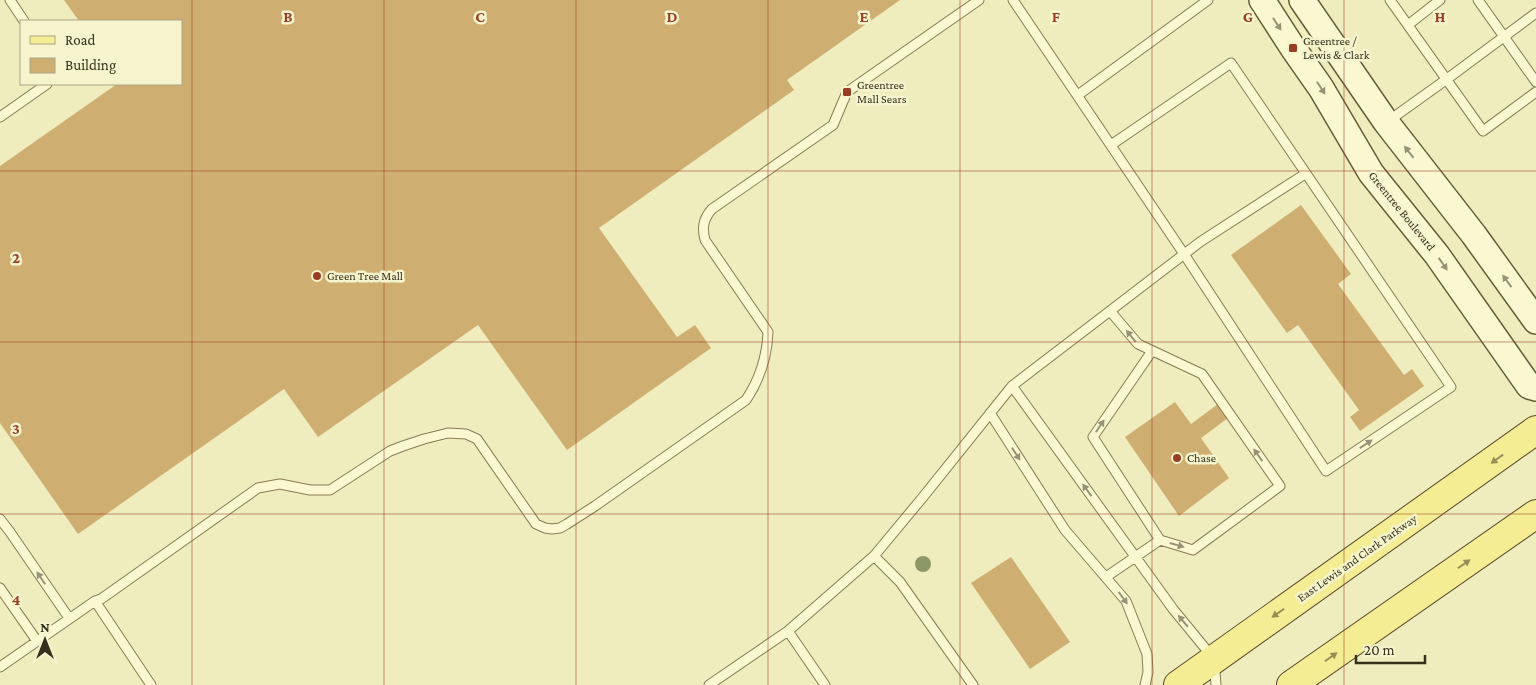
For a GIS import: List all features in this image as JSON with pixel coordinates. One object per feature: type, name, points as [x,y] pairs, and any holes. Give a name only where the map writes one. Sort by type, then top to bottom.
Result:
[{"type":"main road","name":"Greentree Boulevard","points":[[1262,0],[1321,88],[1370,174],[1437,255],[1529,386],[1536,388]]},
{"type":"main road","points":[[1302,0],[1386,122],[1474,235],[1536,321]]},
{"type":"main road","name":"East Lewis and Clark Parkway","points":[[1178,685],[1215,672],[1536,430]]},
{"type":"main road","points":[[1291,685],[1536,514]]},
{"type":"lane","points":[[10,0],[23,20]]},
{"type":"lane","points":[[0,667],[258,488],[280,484],[310,490],[330,490],[390,451],[424,439],[448,433],[466,434],[477,439],[536,524],[552,529],[560,528],[595,506],[746,400],[761,374],[767,348],[768,332],[705,240],[703,232],[704,220],[708,214],[712,209],[833,125],[847,92],[979,0]]},
{"type":"lane","points":[[1013,0],[1111,144],[1326,471],[1451,387],[1231,63],[1111,144]]},
{"type":"lane","points":[[1078,95],[1208,0]]},
{"type":"lane","points":[[1390,0],[1483,131],[1536,92]]},
{"type":"lane","points":[[1408,24],[1440,0]]},
{"type":"lane","points":[[1478,0],[1536,82]]},
{"type":"lane","points":[[1386,122],[1536,13]]},
{"type":"lane","points":[[0,117],[46,85]]},
{"type":"lane","points":[[709,685],[788,631],[874,556],[1012,386],[1184,254],[1305,174]]},
{"type":"lane","points":[[1110,311],[1138,344],[1202,374],[1280,486],[1193,550],[1160,540],[1093,437],[1152,351]]},
{"type":"lane","points":[[1012,386],[1173,609],[1215,672]]},
{"type":"lane","points":[[990,413],[1065,530],[1126,601],[1147,654],[1148,672],[1144,685]]},
{"type":"lane","points":[[0,519],[69,618]]},
{"type":"lane","points":[[1106,577],[1160,540]]},
{"type":"lane","points":[[874,556],[900,582],[973,685]]},
{"type":"lane","points":[[0,588],[37,641]]},
{"type":"lane","points":[[94,601],[151,685]]},
{"type":"lane","points":[[788,631],[825,685]]},
{"type":"building","name":"Green Tree Mall","points":[[64,0],[900,0],[787,80],[794,90],[599,228],[677,337],[695,325],[711,348],[567,450],[478,325],[318,437],[284,389],[78,534],[0,423],[0,166],[116,85],[182,85],[182,20],[78,20]]},
{"type":"building","points":[[1301,205],[1351,274],[1338,284],[1404,375],[1412,369],[1424,386],[1360,431],[1350,417],[1359,410],[1298,325],[1287,333],[1231,255]]},
{"type":"building","name":"Chase","points":[[1175,402],[1191,424],[1218,404],[1228,418],[1201,438],[1229,478],[1179,516],[1125,437]]},
{"type":"building","points":[[1011,557],[1070,642],[1030,669],[971,583]]},
{"type":"place","name":"Greentree / Lewis & Clark","points":[[1293,48]]},
{"type":"place","name":"Greentree Mall Sears","points":[[847,92]]},
{"type":"place","name":"Green Tree Mall","points":[[317,276]]},
{"type":"place","name":"Chase","points":[[1177,458]]}]
